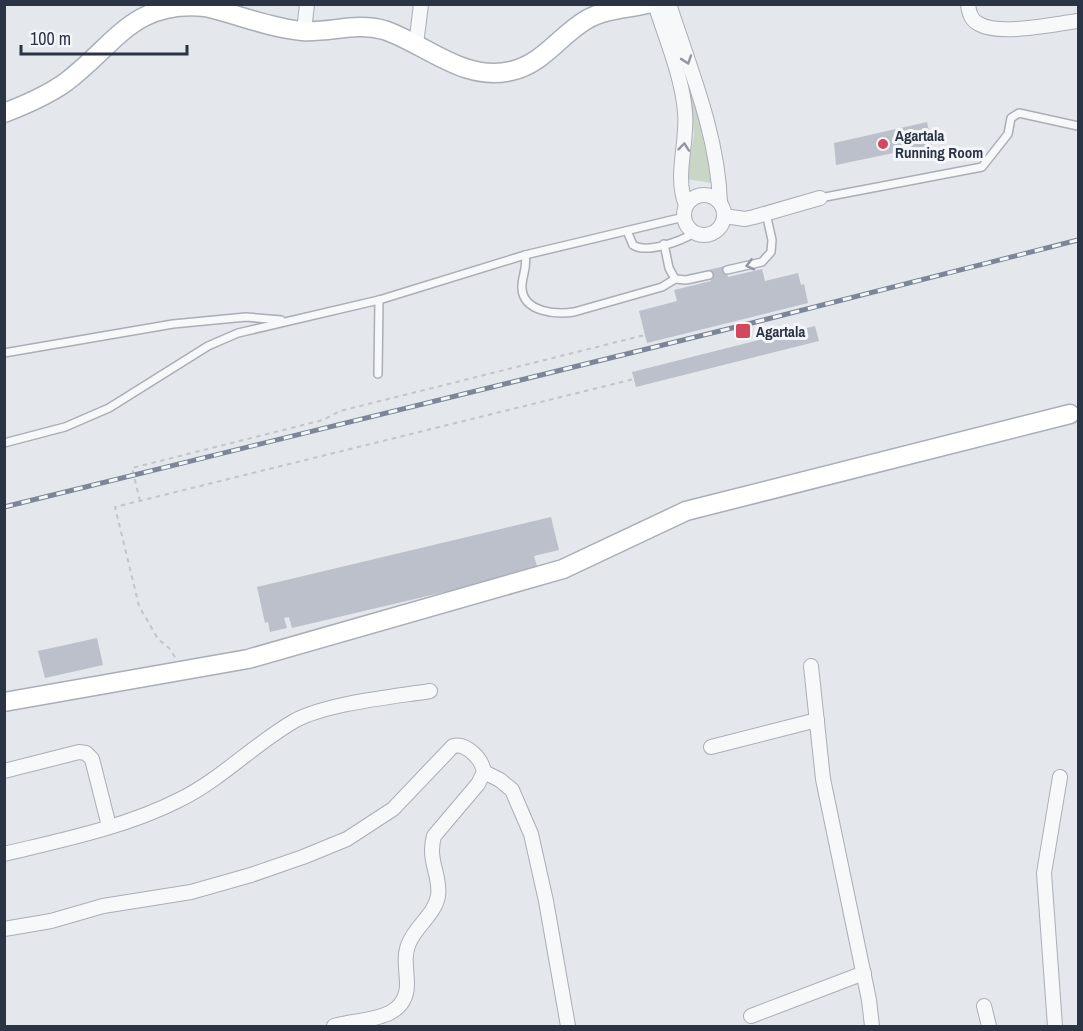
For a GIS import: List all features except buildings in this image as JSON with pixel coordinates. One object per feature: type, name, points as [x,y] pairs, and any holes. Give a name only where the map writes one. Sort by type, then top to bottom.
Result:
[{"type":"street","points":[[304,31],[307,4]]},
{"type":"street","points":[[416,45],[421,4]]},
{"type":"street","points":[[655,4],[685,109],[681,190],[686,224],[694,232],[707,235],[718,229],[722,210],[716,160],[708,126],[669,4]]},
{"type":"street","points":[[968,4],[971,18],[985,27],[1018,29],[1078,21]]},
{"type":"street","points":[[4,113],[64,83],[139,16],[163,6],[205,6],[304,31],[369,27],[383,30],[439,58],[466,68],[495,73],[510,71],[537,60],[586,20],[616,9],[646,5]]},
{"type":"street","points":[[685,211],[690,199],[703,194],[710,195],[722,210],[745,219],[820,198]]},
{"type":"street","points":[[4,702],[248,658],[563,569],[686,511],[1070,414]]},
{"type":"street","points":[[811,666],[823,779],[864,973],[872,1026]]},
{"type":"street","points":[[4,854],[109,826],[178,801],[202,788],[261,742],[298,719],[346,705],[430,691]]},
{"type":"street","points":[[711,747],[817,720]]},
{"type":"street","points":[[4,929],[51,921],[103,906],[191,892],[251,875],[325,848],[347,839],[393,809],[456,745],[468,748],[481,763],[484,772],[500,780],[512,790],[531,834],[546,901],[568,1026]]},
{"type":"street","points":[[4,771],[79,752],[86,753],[92,759],[109,826]]},
{"type":"street","points":[[334,1026],[381,1018],[392,1012],[403,999],[407,987],[405,952],[438,897],[438,885],[432,862],[431,846],[434,836],[478,784],[484,772]]},
{"type":"street","points":[[1055,1026],[1044,873],[1060,777]]},
{"type":"street","points":[[751,1016],[864,973]]},
{"type":"street","points":[[984,1006],[989,1026]]},
{"type":"lane","points":[[820,198],[982,167],[1008,134],[1011,118],[1019,113],[1078,126]]},
{"type":"lane","points":[[4,443],[65,427],[109,408],[208,346],[238,333],[379,300],[525,255],[627,231],[685,211]]},
{"type":"lane","points":[[727,270],[762,262],[771,252],[772,240],[766,213]]},
{"type":"lane","points":[[627,231],[630,240],[638,248],[680,240],[694,232]]},
{"type":"lane","points":[[664,244],[669,268],[675,279]]},
{"type":"lane","points":[[525,255],[526,269],[522,283],[524,297],[546,312],[555,313],[574,312],[662,287],[675,279],[686,280],[709,275]]},
{"type":"lane","points":[[378,374],[379,300]]},
{"type":"lane","points":[[4,353],[173,324],[246,317],[286,321]]},
{"type":"path","points":[[140,502],[132,468],[323,420],[340,411],[645,335]]},
{"type":"path","points":[[185,670],[169,648],[158,639],[139,606],[115,507],[634,380]]},
{"type":"green space","points":[[666,10],[699,113],[712,183],[686,179],[694,135],[692,113]]},
{"type":"railway","points":[[4,507],[732,328],[1078,240]]},
{"type":"place","name":"Agartala Running Room","points":[[883,144]]},
{"type":"place","name":"Agartala","points":[[743,331]]}]
